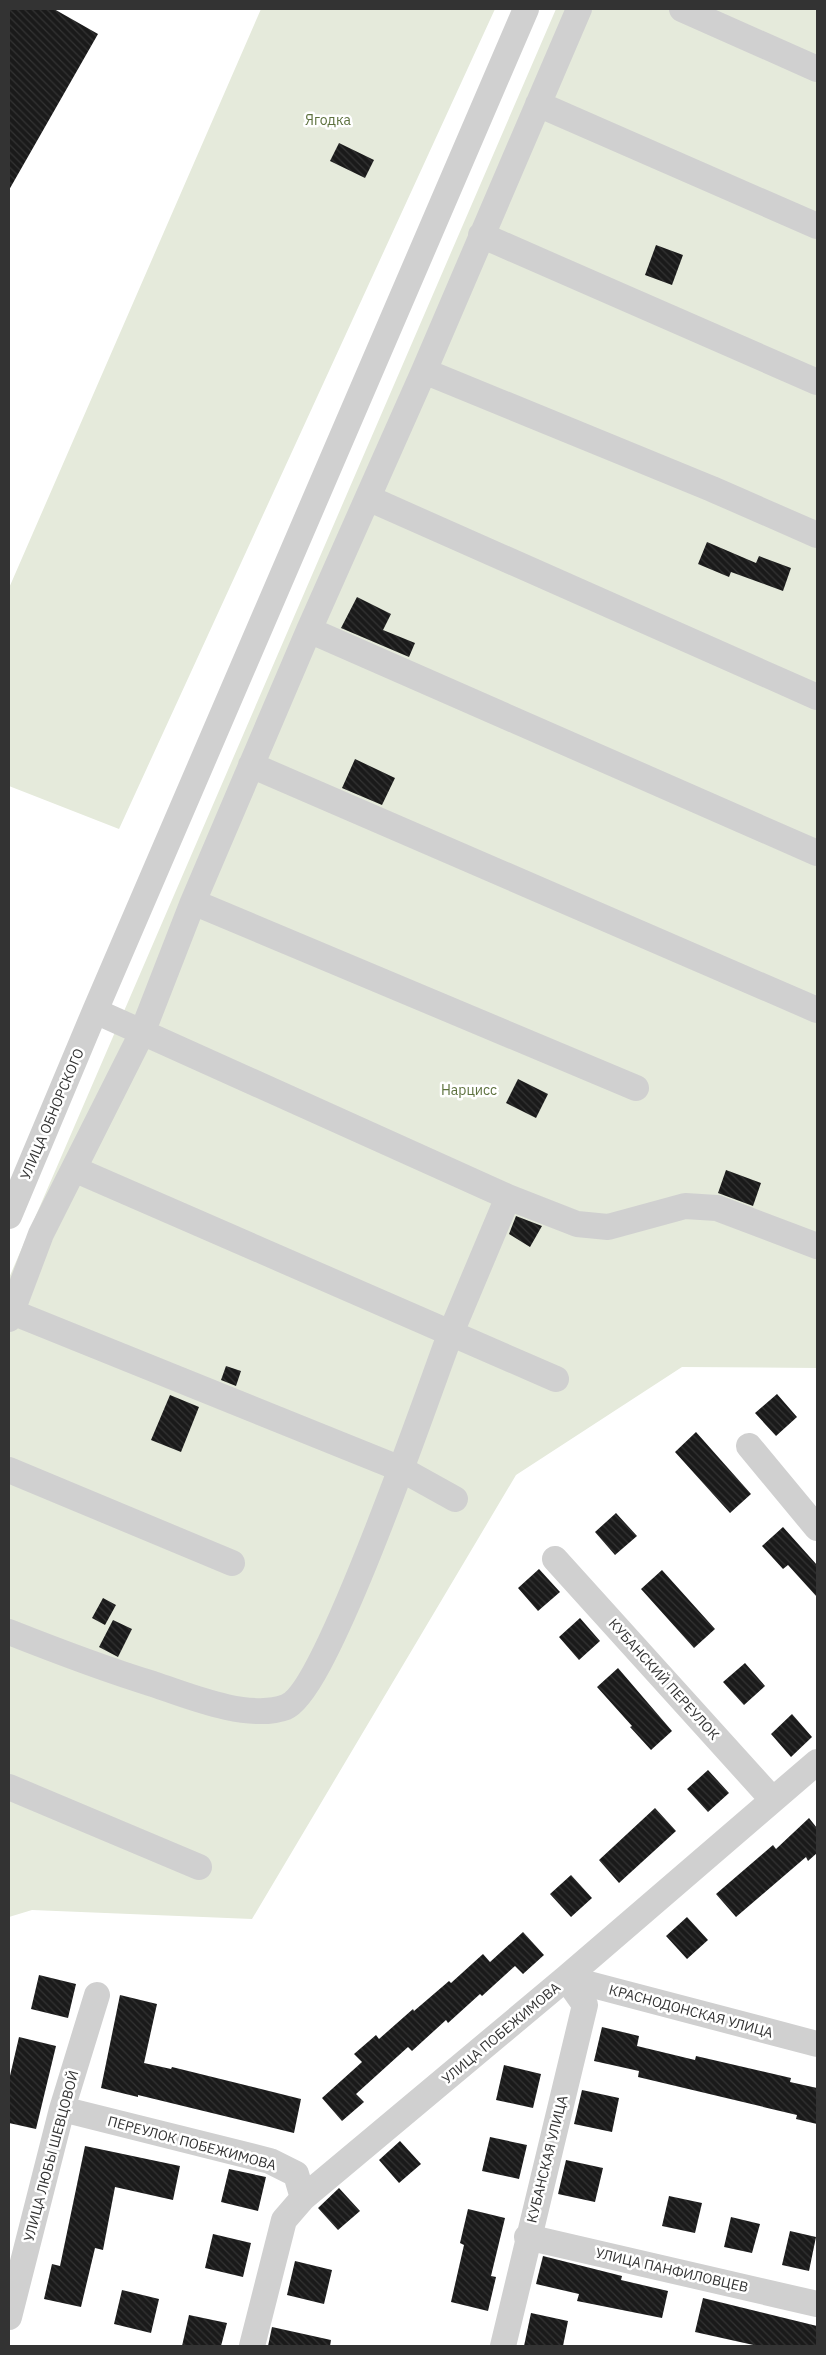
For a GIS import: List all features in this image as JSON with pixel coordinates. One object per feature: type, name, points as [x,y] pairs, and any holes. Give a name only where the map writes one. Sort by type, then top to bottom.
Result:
[{"type":"street","name":"УЛИЦА ОБНОРСКОГО","points":[[9,1216],[95,1011],[526,9]]},
{"type":"street","points":[[455,1499],[401,1469],[10,1316],[41,1234],[142,1033],[193,902],[309,630],[424,371],[579,9]]},
{"type":"street","points":[[682,9],[817,69]]},
{"type":"street","points":[[538,104],[817,226]]},
{"type":"street","points":[[481,235],[817,382]]},
{"type":"street","points":[[424,371],[712,489],[817,535]]},
{"type":"street","points":[[368,498],[817,698]]},
{"type":"street","points":[[309,630],[817,853]]},
{"type":"street","points":[[251,766],[817,1010]]},
{"type":"street","points":[[193,902],[636,1088]]},
{"type":"street","points":[[95,1011],[508,1197],[577,1224],[608,1227],[685,1206],[717,1208],[817,1246]]},
{"type":"street","points":[[74,1169],[556,1379]]},
{"type":"street","points":[[9,1632],[82,1662],[218,1706],[260,1710],[287,1706],[310,1682],[371,1549],[451,1334],[508,1197]]},
{"type":"street","points":[[749,1446],[817,1528]]},
{"type":"street","points":[[9,1470],[232,1563]]},
{"type":"street","name":"КУБАНСКИЙ ПЕРЕУЛОК","points":[[555,1559],[772,1799]]},
{"type":"street","name":"УЛИЦА ПОБЕЖИМОВА","points":[[252,2346],[284,2220],[304,2198],[566,1978],[817,1762]]},
{"type":"street","points":[[9,1787],[199,1867]]},
{"type":"street","name":"КРАСНОДОНСКАЯ УЛИЦА","points":[[566,1978],[817,2044]]},
{"type":"street","name":"КУБАНСКАЯ УЛИЦА","points":[[503,2346],[585,2005],[566,1978]]},
{"type":"street","name":"УЛИЦА ЛЮБЫ ШЕВЦОВОЙ","points":[[9,2317],[62,2109],[97,1996]]},
{"type":"street","name":"ПЕРЕУЛОК ПОБЕЖИМОВА","points":[[62,2109],[270,2161],[296,2174],[304,2198]]},
{"type":"street","name":"УЛИЦА ПАНФИЛОВЦЕВ","points":[[528,2237],[817,2304]]},
{"type":"green space","name":"Ягодка","points":[[261,9],[495,9],[119,829],[9,786],[9,588]]},
{"type":"green space","name":"Нарцисс","points":[[556,9],[817,9],[817,1368],[682,1367],[516,1475],[252,1919],[32,1910],[9,1917],[9,1278]]},
{"type":"building","points":[[9,9],[54,9],[98,34],[9,190]]},
{"type":"building","points":[[339,143],[374,160],[365,178],[330,161]]},
{"type":"building","points":[[656,245],[683,255],[672,285],[645,275]]},
{"type":"building","points":[[707,542],[756,563],[759,556],[791,568],[783,591],[731,572],[729,577],[698,564]]},
{"type":"building","points":[[357,597],[391,614],[383,630],[415,643],[409,657],[341,628]]},
{"type":"building","points":[[355,759],[395,778],[382,805],[342,788]]},
{"type":"building","points":[[518,1079],[548,1094],[536,1118],[506,1103]]},
{"type":"building","points":[[726,1170],[761,1183],[753,1206],[718,1193]]},
{"type":"building","points":[[516,1216],[542,1226],[530,1247],[509,1234]]},
{"type":"building","points":[[226,1366],[241,1371],[236,1386],[221,1380]]},
{"type":"building","points":[[777,1394],[797,1417],[776,1436],[755,1413]]},
{"type":"building","points":[[170,1395],[199,1407],[181,1452],[151,1440]]},
{"type":"building","points":[[696,1432],[751,1494],[730,1513],[675,1452]]},
{"type":"building","points":[[616,1513],[637,1536],[615,1555],[595,1532]]},
{"type":"building","points":[[783,1527],[817,1565],[817,1597],[788,1565],[783,1569],[762,1546]]},
{"type":"building","points":[[539,1569],[560,1592],[538,1611],[518,1588]]},
{"type":"building","points":[[662,1570],[715,1629],[694,1648],[641,1589]]},
{"type":"building","points":[[103,1598],[116,1605],[105,1625],[92,1618]]},
{"type":"building","points":[[580,1618],[600,1641],[579,1660],[559,1637]]},
{"type":"building","points":[[113,1620],[132,1629],[118,1657],[99,1647]]},
{"type":"building","points":[[745,1663],[765,1686],[744,1705],[723,1682]]},
{"type":"building","points":[[618,1668],[672,1731],[651,1750],[597,1687]]},
{"type":"building","points":[[792,1714],[812,1737],[791,1757],[771,1734]]},
{"type":"building","points":[[708,1770],[729,1793],[708,1812],[687,1789]]},
{"type":"building","points":[[655,1808],[676,1831],[619,1883],[599,1860]]},
{"type":"building","points":[[809,1818],[817,1828],[817,1853],[808,1861],[806,1857],[736,1917],[716,1894],[773,1845],[776,1849]]},
{"type":"building","points":[[571,1875],[592,1898],[571,1917],[550,1894]]},
{"type":"building","points":[[687,1917],[708,1940],[687,1959],[666,1936]]},
{"type":"building","points":[[523,1932],[544,1955],[523,1974],[515,1966],[448,2023],[446,2020],[412,2051],[408,2047],[356,2094],[364,2102],[342,2121],[322,2098],[362,2062],[354,2054],[376,2035],[379,2039],[449,1981],[451,1983],[483,1954],[490,1962]]},
{"type":"building","points":[[39,1975],[76,1984],[68,2018],[31,2009]]},
{"type":"building","points":[[120,1995],[157,2004],[144,2063],[171,2069],[172,2067],[301,2099],[294,2133],[138,2095],[138,2097],[101,2088]]},
{"type":"building","points":[[602,2027],[639,2036],[637,2046],[695,2060],[696,2056],[791,2078],[790,2082],[817,2088],[817,2124],[796,2119],[797,2115],[638,2077],[639,2071],[594,2061]]},
{"type":"building","points":[[19,2037],[56,2046],[36,2129],[9,2123],[9,2080]]},
{"type":"building","points":[[504,2065],[541,2074],[533,2108],[496,2100]]},
{"type":"building","points":[[582,2090],[619,2098],[612,2132],[574,2124]]},
{"type":"building","points":[[490,2137],[527,2145],[519,2179],[482,2171]]},
{"type":"building","points":[[400,2141],[421,2164],[399,2183],[379,2160]]},
{"type":"building","points":[[85,2146],[180,2166],[173,2200],[115,2187],[103,2250],[95,2248],[81,2307],[44,2299],[52,2264],[60,2266]]},
{"type":"building","points":[[566,2160],[603,2168],[595,2202],[558,2194]]},
{"type":"building","points":[[229,2169],[266,2177],[258,2211],[221,2202]]},
{"type":"building","points":[[339,2188],[360,2211],[338,2230],[318,2208]]},
{"type":"building","points":[[669,2196],[702,2203],[695,2233],[662,2226]]},
{"type":"building","points":[[468,2209],[505,2218],[491,2276],[496,2277],[488,2311],[451,2302],[464,2245],[460,2243]]},
{"type":"building","points":[[731,2217],[760,2224],[752,2253],[724,2247]]},
{"type":"building","points":[[790,2231],[816,2237],[809,2271],[782,2265]]},
{"type":"building","points":[[213,2234],[251,2243],[243,2277],[205,2268]]},
{"type":"building","points":[[543,2256],[622,2276],[621,2280],[668,2291],[662,2318],[577,2301],[579,2294],[536,2284]]},
{"type":"building","points":[[295,2261],[332,2270],[324,2304],[287,2295]]},
{"type":"building","points":[[122,2290],[159,2299],[151,2333],[114,2324]]},
{"type":"building","points":[[703,2298],[817,2326],[817,2346],[758,2346],[695,2332]]},
{"type":"building","points":[[531,2313],[568,2321],[563,2346],[524,2346]]},
{"type":"building","points":[[189,2315],[227,2323],[221,2346],[182,2346]]},
{"type":"building","points":[[272,2327],[331,2340],[330,2346],[268,2346]]}]
